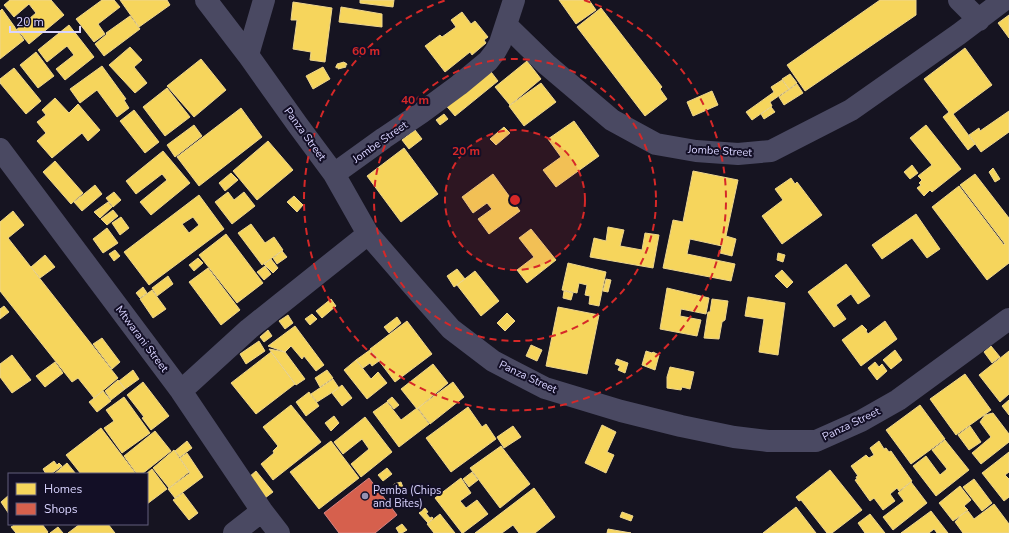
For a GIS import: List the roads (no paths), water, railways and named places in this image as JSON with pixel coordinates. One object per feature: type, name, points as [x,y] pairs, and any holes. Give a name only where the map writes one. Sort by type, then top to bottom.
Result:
[{"type":"street","name":"Panza Street","points":[[206,0],[248,55],[334,174],[368,234],[450,329],[493,361],[545,388],[621,411],[734,437],[768,441],[816,441],[861,421],[898,400],[1009,319]]},
{"type":"street","points":[[248,55],[264,0]]},
{"type":"street","name":"Jombe Street","points":[[334,174],[422,113],[488,61],[500,43],[514,0]]},
{"type":"street","points":[[959,0],[979,20]]},
{"type":"street","name":"Jombe Street","points":[[506,25],[550,68],[612,120],[619,124],[656,144],[696,151],[738,154],[771,151],[851,110],[979,20],[1004,0]]},
{"type":"street","name":"Mtwarani Street","points":[[0,149],[7,171],[86,265],[181,391],[262,511],[279,533]]},
{"type":"street","points":[[181,391],[249,329],[368,234]]},
{"type":"street","points":[[234,533],[262,511]]},
{"type":"place","name":"Pemba (Chips and Bites)","points":[[365,496]]}]
